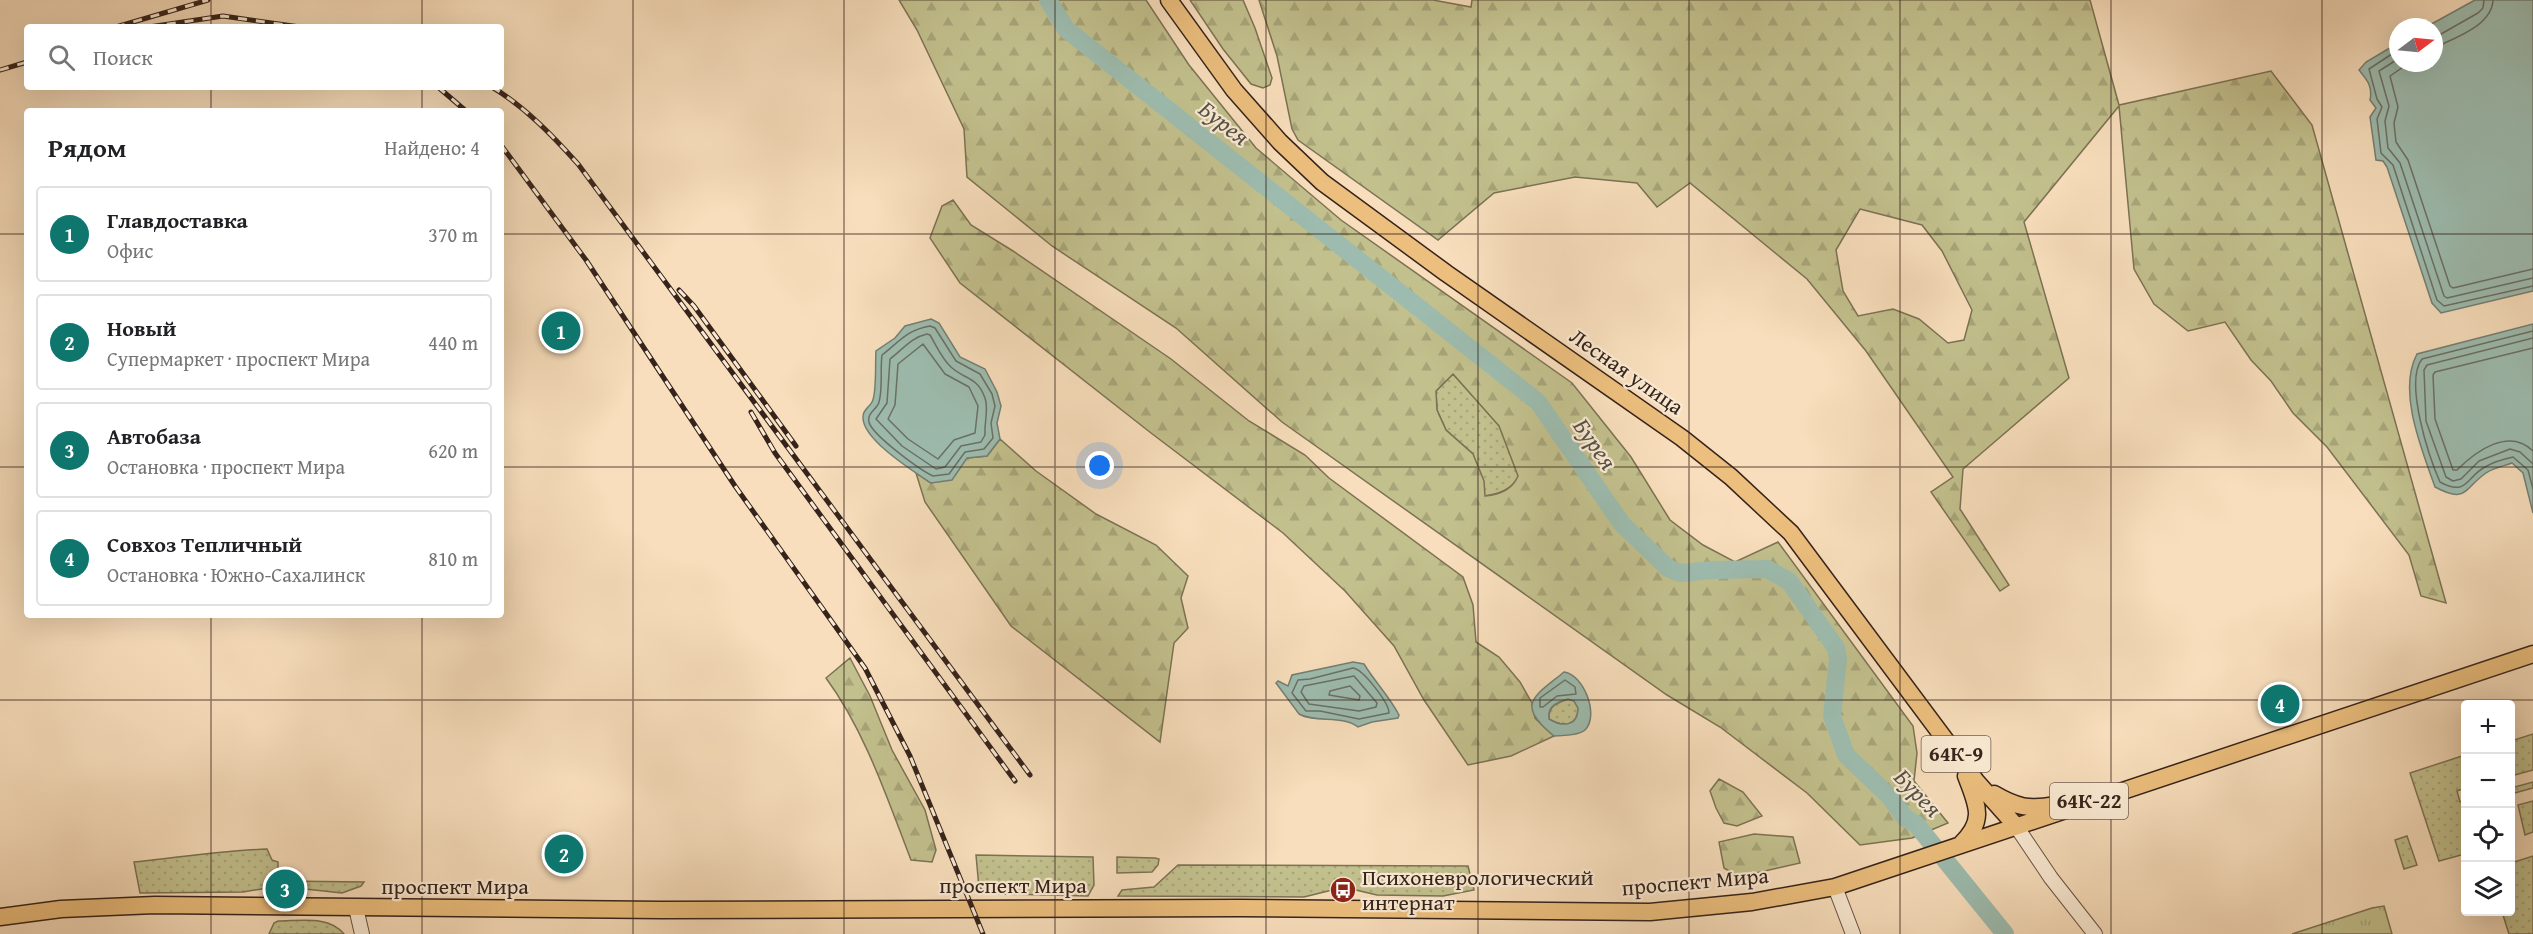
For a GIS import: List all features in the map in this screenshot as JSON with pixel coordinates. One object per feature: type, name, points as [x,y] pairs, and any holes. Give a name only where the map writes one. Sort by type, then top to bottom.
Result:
[{"type":"main road","name":"Лесная улица","points":[[1168,0],[1234,90],[1280,142],[1322,182],[1446,273],[1682,438],[1731,477],[1791,532],[1959,758],[2016,826]]},
{"type":"main road","name":"64К-22","points":[[2016,826],[2533,654]]},
{"type":"main road","points":[[1955,847],[1971,833],[1978,819],[1976,801],[1959,758]]},
{"type":"main road","points":[[1980,785],[2011,804],[2027,808],[2103,796]]},
{"type":"main road","name":"проспект Мира","points":[[0,917],[113,905],[673,910],[1251,908],[1650,912],[1752,902],[1834,886],[2016,826]]},
{"type":"street","points":[[2016,826],[2051,878],[2095,934]]},
{"type":"street","points":[[1834,886],[1853,934]]},
{"type":"street","points":[[356,908],[362,934]]},
{"type":"green space","points":[[899,0],[1146,0],[1189,65],[1256,148],[1341,220],[1572,383],[1631,457],[1670,520],[1703,545],[1735,562],[1778,542],[1913,726],[1917,753],[1914,781],[1948,823],[1912,838],[1860,845],[1807,793],[1720,727],[1667,695],[1282,422],[1176,328],[1052,246],[967,177],[964,129],[917,30]],"holes":[[[1453,374],[1499,426],[1518,476],[1504,491],[1485,496],[1484,481],[1473,454],[1446,430],[1437,410],[1436,391]]]},
{"type":"green space","points":[[1190,0],[1243,0],[1272,78],[1270,85],[1263,88],[1251,84],[1223,49]]},
{"type":"green space","points":[[1259,0],[1433,0],[1471,7],[1472,0],[2090,0],[2119,105],[2271,71],[2312,125],[2446,603],[2421,596],[2409,555],[2327,447],[2293,413],[2271,381],[2251,360],[2225,322],[2188,331],[2154,304],[2134,269],[2119,106],[2024,222],[2069,378],[1963,469],[1960,509],[2009,585],[2000,591],[1931,492],[1953,477],[1866,351],[1807,279],[1690,183],[1657,207],[1637,183],[1575,177],[1494,193],[1438,240],[1298,140],[1292,129],[1277,56]],"holes":[[[1860,209],[1922,225],[1942,251],[1972,310],[1964,340],[1948,343],[1919,319],[1893,309],[1858,316],[1843,291],[1836,250]]]},
{"type":"green space","points":[[953,200],[971,225],[1171,359],[1249,421],[1305,455],[1329,478],[1463,577],[1473,605],[1476,642],[1499,657],[1520,682],[1532,703],[1535,718],[1554,736],[1511,756],[1468,765],[1424,700],[1394,646],[1345,591],[1283,533],[960,283],[930,238],[942,206]]},
{"type":"green space","points":[[1453,374],[1500,426],[1519,476],[1512,485],[1500,492],[1484,496],[1473,454],[1446,430],[1437,410],[1436,391]]},
{"type":"green space","points":[[1000,439],[1036,471],[1096,514],[1156,545],[1188,576],[1181,598],[1188,628],[1174,643],[1160,742],[1011,626],[925,502],[916,473],[931,483],[967,458],[987,456]]},
{"type":"green space","points":[[850,658],[870,696],[892,750],[925,810],[936,850],[932,862],[911,860],[864,743],[840,698],[826,678]]},
{"type":"green space","points":[[1568,699],[1574,701],[1578,708],[1575,719],[1564,724],[1549,719],[1552,708]]},
{"type":"green space","points":[[2533,734],[2533,770],[2515,775],[2515,740]]},
{"type":"green space","points":[[2461,756],[2461,790],[2457,791],[2461,802],[2461,855],[2439,861],[2410,773]]},
{"type":"green space","points":[[1719,779],[1743,792],[1762,816],[1737,826],[1724,823],[1710,791]]},
{"type":"green space","points":[[2533,782],[2533,788],[2515,793],[2515,787]]},
{"type":"green space","points":[[2533,801],[2533,832],[2525,835],[2518,805]]},
{"type":"green space","points":[[1754,834],[1793,837],[1800,863],[1739,877],[1724,868],[1719,842]]},
{"type":"green space","points":[[2407,836],[2417,865],[2404,869],[2395,840]]},
{"type":"green space","points":[[267,849],[272,860],[278,862],[278,881],[364,882],[361,886],[342,893],[305,889],[291,884],[243,892],[140,893],[134,862]]},
{"type":"green space","points":[[976,855],[1093,857],[1094,885],[1088,896],[1000,894],[979,888]]},
{"type":"green space","points":[[2533,856],[2533,934],[2509,934],[2503,916],[2515,916],[2515,862]]},
{"type":"green space","points":[[1117,857],[1159,859],[1158,865],[1152,872],[1117,873]]},
{"type":"green space","points":[[1178,865],[1468,866],[1474,890],[1443,896],[1377,895],[1356,890],[1351,882],[1340,884],[1336,889],[1304,897],[1118,896],[1122,890],[1154,887]]},
{"type":"green space","points":[[2384,906],[2392,934],[2292,934],[2372,908]]},
{"type":"green space","points":[[314,920],[330,924],[344,934],[269,934],[274,923]]},
{"type":"water","points":[[2475,0],[2533,0],[2533,291],[2441,313],[2432,303],[2387,167],[2383,161],[2376,160],[2370,117],[2376,108],[2370,100],[2371,90],[2368,83],[2359,70],[2366,62],[2389,48],[2389,72],[2443,72],[2442,18]]},
{"type":"water","points":[[931,319],[939,323],[960,357],[985,369],[997,392],[1001,406],[997,423],[1000,439],[987,456],[967,458],[952,480],[931,483],[901,463],[879,444],[865,426],[863,417],[874,398],[876,351],[895,338],[905,326]]},
{"type":"water","points":[[2533,324],[2533,513],[2523,473],[2512,463],[2489,471],[2459,494],[2445,492],[2435,487],[2418,438],[2410,403],[2411,369],[2417,354]]},
{"type":"water","points":[[1353,662],[1364,664],[1395,708],[1399,715],[1398,718],[1372,722],[1358,727],[1345,721],[1305,717],[1299,714],[1276,683],[1278,681],[1288,686],[1292,675]]},
{"type":"water","points":[[1564,672],[1571,674],[1583,687],[1591,715],[1583,732],[1554,736],[1535,716],[1532,708],[1533,701]],"holes":[[[1568,699],[1574,701],[1578,708],[1572,722],[1564,724],[1549,719],[1551,708],[1554,705]]]},
{"type":"waterway","name":"Бурея","points":[[1048,0],[1066,29],[1538,402],[1622,524],[1668,568],[1680,573],[1767,569],[1789,581],[1836,648],[1838,659],[1832,716],[1846,755],[1890,797],[1905,818],[1916,824],[2005,934]]},
{"type":"railway","points":[[126,24],[208,0]]},
{"type":"railway","points":[[169,24],[223,16],[279,24]]},
{"type":"railway","points":[[0,70],[24,63]]},
{"type":"railway","points":[[442,90],[462,108]]},
{"type":"railway","points":[[496,90],[538,122],[578,164],[1030,775]]},
{"type":"railway","points":[[504,149],[586,260],[735,486],[865,668],[910,756],[983,934]]},
{"type":"railway","points":[[679,290],[694,306],[796,446]]},
{"type":"railway","points":[[751,412],[775,453],[1015,781]]},
{"type":"place","name":"Главдоставка","points":[[561,331]]},
{"type":"place","name":"Совхоз Тепличный","points":[[2280,704]]},
{"type":"place","name":"Новый","points":[[564,854]]},
{"type":"place","name":"Автобаза","points":[[285,889]]},
{"type":"place","name":"Психоневрологический интернат","points":[[1343,890]]}]
